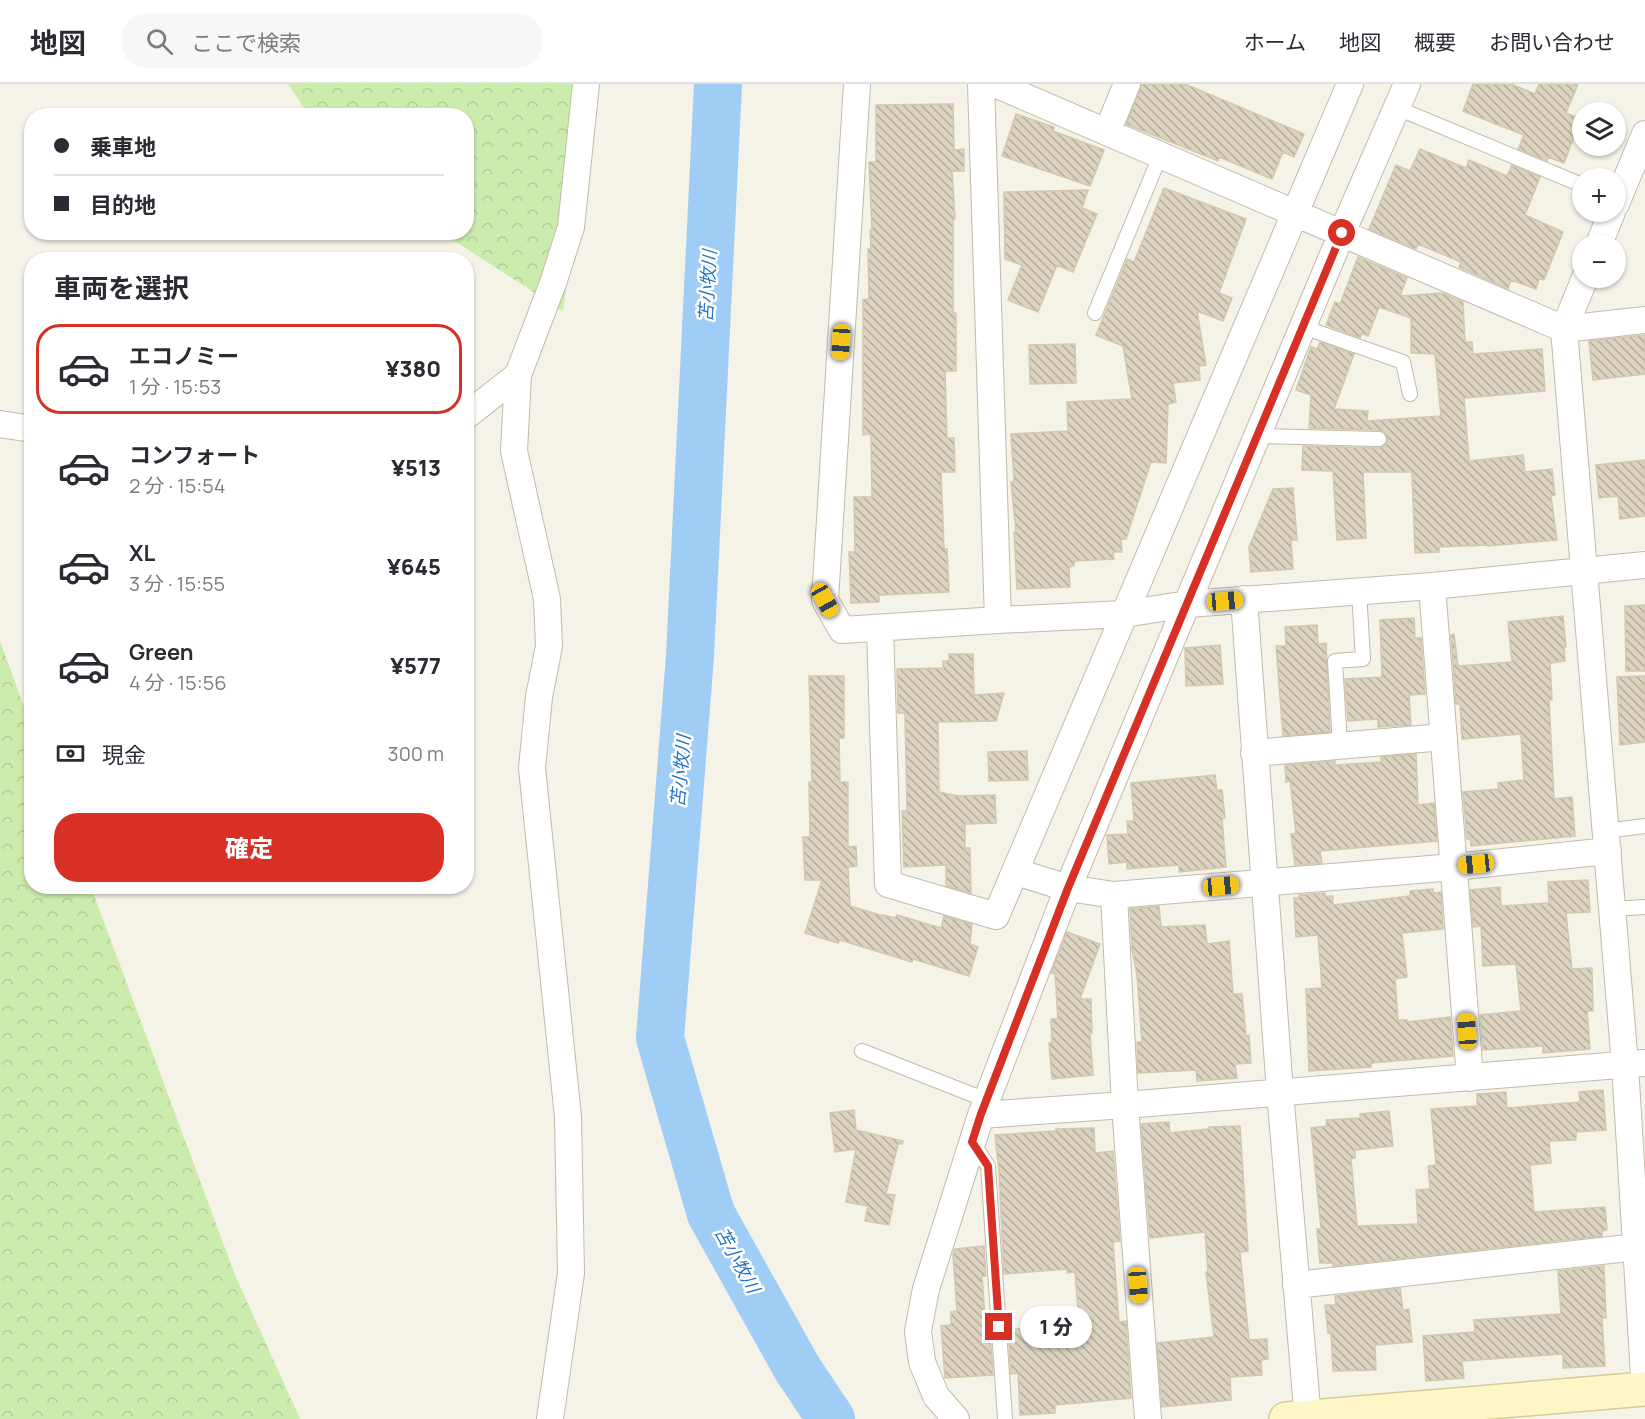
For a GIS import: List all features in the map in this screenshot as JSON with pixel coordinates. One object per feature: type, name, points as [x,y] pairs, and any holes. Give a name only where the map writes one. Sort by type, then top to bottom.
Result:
[{"type":"street","points":[[550,1419],[571,1273],[568,1117],[532,768],[539,698],[549,646],[547,599],[514,451],[519,375],[571,227],[586,84]]},
{"type":"street","points":[[857,84],[825,600],[842,630],[1124,614],[1188,604],[1432,586],[1645,565]]},
{"type":"street","points":[[981,84],[998,620]]},
{"type":"street","points":[[996,84],[1564,329],[1645,320]]},
{"type":"street","points":[[1107,132],[1127,84]]},
{"type":"street","points":[[880,628],[888,884],[996,916],[1350,84]]},
{"type":"street","points":[[956,1419],[936,1396],[922,1362],[918,1331],[926,1289],[983,1107],[1068,888],[1342,233],[1407,84]]},
{"type":"street","points":[[1626,180],[1643,144]]},
{"type":"street","points":[[1244,599],[1263,882],[1296,1285],[1301,1419],[1645,1390],[1637,1247],[1639,1197],[1635,1064],[1613,909],[1564,329],[1581,288]]},
{"type":"street","points":[[474,410],[519,375]]},
{"type":"street","points":[[0,424],[24,428]]},
{"type":"street","points":[[1432,586],[1470,1078]]},
{"type":"street","points":[[1254,753],[1444,737]]},
{"type":"street","points":[[1016,872],[1068,888],[1114,895],[1454,867],[1607,841]]},
{"type":"street","points":[[1114,895],[1125,1105],[1148,1419]]},
{"type":"street","points":[[983,1107],[1125,1105],[1635,1064]]},
{"type":"street","points":[[1296,1285],[1637,1247]]},
{"type":"lane","points":[[1397,108],[1572,181]]},
{"type":"lane","points":[[1095,313],[1160,156]]},
{"type":"lane","points":[[1303,327],[1404,362],[1410,394]]},
{"type":"lane","points":[[1258,436],[1379,439]]},
{"type":"lane","points":[[1340,746],[1335,661],[1363,659],[1359,591]]},
{"type":"lane","points":[[1607,841],[1645,826]]},
{"type":"lane","points":[[1613,909],[1645,907]]},
{"type":"lane","points":[[862,1051],[983,1107]]},
{"type":"lane","points":[[972,1142],[988,1166],[1005,1419]]},
{"type":"green space","points":[[288,84],[588,84],[586,136],[563,311],[453,240],[474,240],[474,108],[304,108]]},
{"type":"green space","points":[[0,641],[24,707],[24,894],[94,894],[235,1275],[300,1419],[0,1419]]},
{"type":"building","points":[[1142,84],[1185,84],[1304,134],[1294,157],[1283,152],[1272,179],[1219,157],[1218,161],[1126,124]]},
{"type":"building","points":[[1473,84],[1511,84],[1535,94],[1539,84],[1578,84],[1566,113],[1572,115],[1572,142],[1564,163],[1548,157],[1547,161],[1518,149],[1524,135],[1463,111]]},
{"type":"building","points":[[953,104],[954,150],[964,149],[964,171],[952,171],[955,219],[953,219],[953,313],[956,313],[956,371],[945,371],[947,438],[954,438],[955,472],[941,472],[944,549],[947,549],[949,592],[879,595],[879,602],[851,603],[849,552],[855,552],[854,497],[872,497],[871,434],[863,435],[863,300],[869,299],[868,249],[871,249],[870,230],[872,230],[869,162],[876,162],[876,105]]},
{"type":"building","points":[[1016,114],[1054,127],[1053,131],[1104,150],[1090,186],[1002,156]]},
{"type":"building","points":[[1420,149],[1466,168],[1469,160],[1507,176],[1512,165],[1540,177],[1525,215],[1563,232],[1544,280],[1539,279],[1536,289],[1511,280],[1508,289],[1459,267],[1461,262],[1418,244],[1416,249],[1369,229],[1396,165],[1410,171]]},
{"type":"building","points":[[1164,188],[1246,219],[1219,293],[1232,298],[1223,321],[1197,311],[1206,365],[1199,366],[1200,380],[1173,383],[1176,402],[1168,404],[1166,463],[1151,462],[1126,539],[1121,539],[1122,552],[1113,552],[1114,559],[1074,561],[1074,566],[1069,567],[1070,587],[1017,589],[1014,532],[1016,532],[1011,482],[1014,482],[1011,434],[1068,431],[1067,402],[1132,399],[1123,346],[1096,335],[1127,259],[1134,262]]},
{"type":"building","points":[[1088,190],[1082,208],[1097,214],[1073,272],[1057,265],[1038,312],[1008,300],[1022,265],[1005,259],[1004,192]]},
{"type":"building","points":[[1358,257],[1407,278],[1400,296],[1442,293],[1463,302],[1465,342],[1472,342],[1473,354],[1542,349],[1545,391],[1464,398],[1469,461],[1523,455],[1525,472],[1552,469],[1555,495],[1551,496],[1557,540],[1488,546],[1439,547],[1439,552],[1415,553],[1412,472],[1363,472],[1366,538],[1337,540],[1333,471],[1302,470],[1303,446],[1379,448],[1386,444],[1388,439],[1384,432],[1379,430],[1309,428],[1311,395],[1296,390],[1311,347],[1317,349],[1320,342],[1354,354],[1334,409],[1368,411],[1367,421],[1441,416],[1435,354],[1411,353],[1411,318],[1379,307],[1368,336],[1362,333],[1360,338],[1326,325],[1335,302],[1340,304]]},
{"type":"building","points":[[1645,335],[1645,374],[1593,380],[1589,341]]},
{"type":"building","points":[[1075,344],[1076,383],[1030,384],[1029,345]]},
{"type":"building","points":[[1645,460],[1645,516],[1620,519],[1618,496],[1599,498],[1596,465]]},
{"type":"building","points":[[1293,488],[1297,540],[1291,540],[1293,569],[1251,572],[1249,547],[1273,489]]},
{"type":"building","points":[[1645,605],[1645,671],[1626,671],[1625,606]]},
{"type":"building","points":[[1563,616],[1565,661],[1550,663],[1552,700],[1549,700],[1554,799],[1572,797],[1575,836],[1471,846],[1470,839],[1467,839],[1463,792],[1499,789],[1498,783],[1524,780],[1521,734],[1462,739],[1460,704],[1456,704],[1451,635],[1454,634],[1458,666],[1512,662],[1508,622]]},
{"type":"building","points":[[1414,618],[1415,638],[1421,638],[1425,694],[1409,695],[1411,725],[1378,727],[1378,719],[1348,721],[1345,679],[1382,677],[1380,620]]},
{"type":"building","points":[[1317,625],[1318,644],[1326,643],[1330,732],[1283,736],[1276,646],[1286,646],[1285,627]]},
{"type":"building","points":[[1220,645],[1223,684],[1186,686],[1185,648]]},
{"type":"building","points":[[949,654],[973,654],[974,695],[1004,693],[996,721],[938,722],[939,792],[958,796],[995,795],[996,823],[965,824],[965,852],[966,848],[970,848],[971,893],[946,886],[946,865],[904,867],[902,811],[907,811],[905,713],[898,713],[897,669],[943,668],[943,661],[949,661]]},
{"type":"building","points":[[809,676],[844,676],[844,738],[839,738],[840,782],[848,782],[848,847],[856,846],[857,866],[848,867],[850,906],[883,916],[895,918],[897,915],[941,928],[944,916],[972,924],[970,944],[978,947],[969,976],[913,959],[912,962],[840,940],[838,943],[805,933],[822,880],[805,880],[803,837],[810,837],[809,782],[812,782]]},
{"type":"building","points":[[1645,676],[1645,742],[1620,745],[1617,677]]},
{"type":"building","points":[[1027,751],[1028,780],[989,781],[988,752]]},
{"type":"building","points":[[1416,754],[1418,805],[1434,803],[1437,841],[1320,851],[1322,863],[1295,865],[1291,834],[1296,833],[1290,781],[1286,782],[1285,765],[1335,761],[1335,765],[1381,762],[1381,757]]},
{"type":"building","points":[[1215,775],[1217,790],[1222,790],[1226,867],[1179,872],[1179,865],[1127,869],[1127,862],[1109,864],[1107,835],[1128,834],[1127,821],[1134,821],[1131,783]]},
{"type":"building","points":[[1588,880],[1590,912],[1566,913],[1572,969],[1592,968],[1593,1011],[1587,1011],[1590,1049],[1543,1053],[1543,1046],[1483,1050],[1480,1015],[1521,1011],[1516,964],[1483,966],[1481,926],[1473,927],[1470,890],[1500,887],[1501,906],[1549,903],[1548,882]]},
{"type":"building","points":[[1433,889],[1434,893],[1441,892],[1443,929],[1402,933],[1407,977],[1395,979],[1398,1020],[1407,1020],[1407,1022],[1450,1017],[1453,1056],[1371,1063],[1371,1067],[1309,1071],[1306,989],[1322,988],[1318,935],[1296,937],[1294,898],[1299,898],[1299,895],[1325,893],[1325,896],[1333,896],[1333,905],[1410,896],[1410,891]]},
{"type":"building","points":[[1159,906],[1161,927],[1205,925],[1207,944],[1229,941],[1233,994],[1242,994],[1251,1063],[1235,1064],[1237,1078],[1197,1081],[1196,1070],[1138,1073],[1137,1042],[1142,1042],[1130,909]]},
{"type":"building","points":[[1067,932],[1100,944],[1080,999],[1091,999],[1092,1033],[1090,1033],[1093,1075],[1052,1079],[1049,1043],[1052,1043],[1051,1019],[1058,1019],[1055,974],[1051,973]]},
{"type":"building","points":[[1603,1090],[1606,1130],[1576,1132],[1576,1140],[1549,1141],[1551,1163],[1530,1165],[1534,1212],[1605,1207],[1607,1230],[1602,1231],[1602,1236],[1333,1266],[1333,1263],[1320,1263],[1317,1229],[1321,1229],[1311,1128],[1327,1126],[1326,1120],[1360,1118],[1360,1114],[1389,1111],[1393,1146],[1355,1150],[1355,1158],[1351,1159],[1357,1226],[1418,1224],[1416,1190],[1430,1189],[1428,1166],[1436,1165],[1431,1109],[1477,1106],[1477,1094],[1506,1092],[1507,1108],[1580,1102],[1579,1092]]},
{"type":"building","points":[[854,1110],[856,1130],[903,1141],[902,1144],[898,1144],[886,1194],[895,1195],[889,1225],[865,1221],[868,1206],[846,1202],[856,1149],[835,1152],[830,1113]]},
{"type":"building","points":[[1169,1122],[1170,1133],[1209,1129],[1209,1127],[1240,1126],[1248,1251],[1240,1252],[1249,1340],[1267,1339],[1268,1359],[1261,1360],[1262,1375],[1230,1377],[1231,1400],[1162,1407],[1157,1343],[1214,1337],[1206,1272],[1208,1272],[1205,1232],[1150,1238],[1141,1124]]},
{"type":"building","points":[[1094,1128],[1095,1153],[1113,1151],[1120,1241],[1113,1242],[1119,1322],[1126,1321],[1131,1398],[1055,1405],[1055,1413],[1020,1415],[1018,1373],[1011,1374],[1008,1330],[1079,1323],[1075,1272],[1067,1273],[1067,1269],[1004,1274],[995,1135]]},
{"type":"building","points":[[984,1246],[986,1276],[982,1276],[986,1332],[990,1332],[993,1375],[945,1378],[941,1326],[951,1325],[951,1312],[957,1311],[953,1254],[955,1249]]},
{"type":"building","points":[[1604,1266],[1606,1318],[1602,1318],[1605,1366],[1563,1368],[1563,1354],[1462,1361],[1464,1378],[1426,1381],[1423,1336],[1475,1332],[1474,1320],[1561,1314],[1558,1271]]},
{"type":"building","points":[[1400,1288],[1403,1310],[1409,1309],[1412,1342],[1375,1345],[1376,1370],[1333,1371],[1331,1332],[1328,1333],[1325,1305],[1336,1305],[1335,1296]]},
{"type":"waterway","name":"苫小牧川","points":[[718,84],[690,656],[660,1038],[711,1214],[797,1368],[831,1419]]},
{"type":"route","points":[[999,1327],[988,1166],[972,1142],[1068,888],[1342,233]]}]
